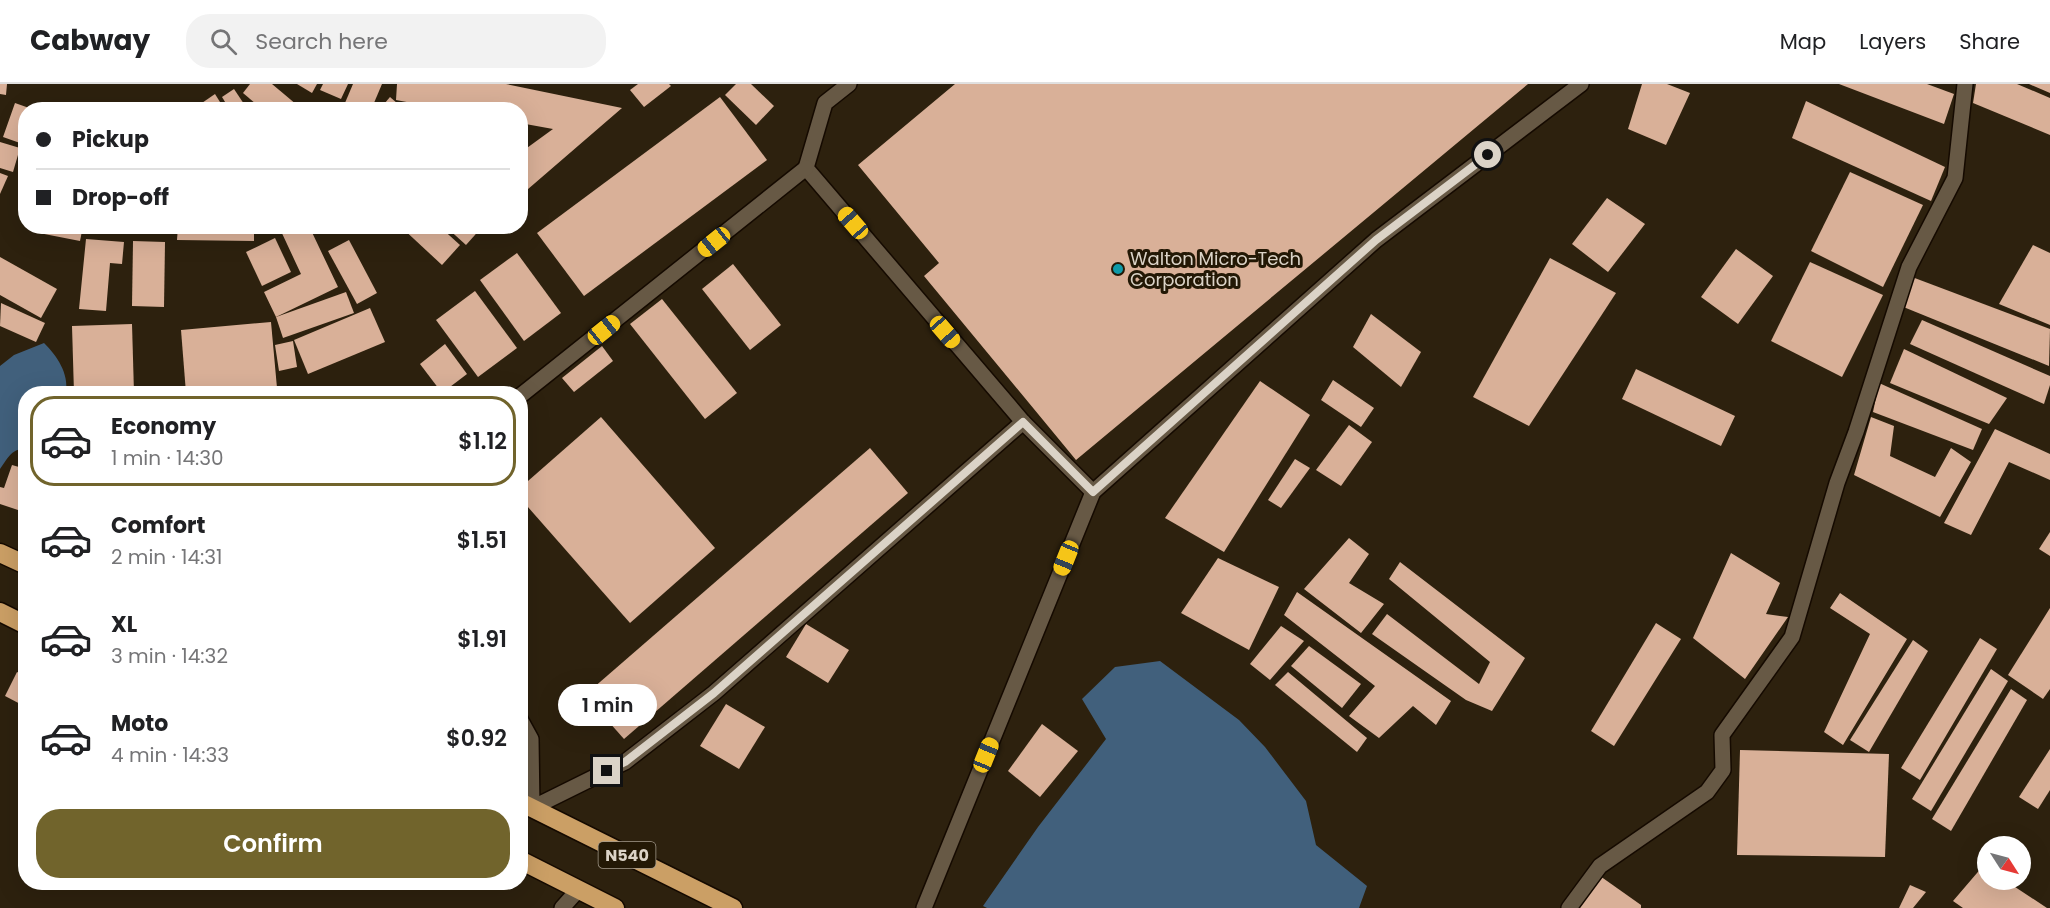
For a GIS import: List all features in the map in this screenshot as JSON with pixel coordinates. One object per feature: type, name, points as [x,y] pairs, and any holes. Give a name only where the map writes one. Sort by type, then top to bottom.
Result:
[{"type":"highway","points":[[0,553],[18,561]]},
{"type":"highway","points":[[0,612],[18,621]]},
{"type":"highway","name":"N540","points":[[528,806],[733,908]]},
{"type":"highway","points":[[528,864],[615,908]]},
{"type":"street","points":[[528,390],[806,168],[825,104],[849,84]]},
{"type":"street","points":[[924,908],[1093,492],[1376,240],[1581,84]]},
{"type":"street","points":[[1569,908],[1600,866],[1707,792],[1723,770],[1722,735],[1792,637],[1837,483],[1856,432],[1909,267],[1955,178],[1965,84]]},
{"type":"street","points":[[806,168],[1023,422],[1093,492]]},
{"type":"street","points":[[528,804],[625,762],[652,742],[714,693],[1023,422]]},
{"type":"street","points":[[528,734],[531,739],[528,779]]},
{"type":"street","points":[[562,908],[578,890]]},
{"type":"water","points":[[44,343],[61,365],[66,386],[18,386],[18,450],[13,452],[0,469],[0,366],[14,355]]},
{"type":"water","points":[[1160,661],[1239,720],[1265,747],[1306,801],[1316,845],[1367,886],[1359,908],[987,908],[983,906],[1038,827],[1106,739],[1082,699],[1115,667]]},
{"type":"building","points":[[0,84],[7,84],[6,95],[0,94]]},
{"type":"building","points":[[250,84],[272,84],[293,102],[254,102],[243,93]]},
{"type":"building","points":[[297,84],[317,84],[312,93]]},
{"type":"building","points":[[323,84],[348,84],[341,99],[320,90]]},
{"type":"building","points":[[353,84],[382,84],[374,102],[345,102]]},
{"type":"building","points":[[397,84],[506,84],[622,108],[528,189],[528,147],[553,129],[528,124],[528,102],[407,102],[396,100]]},
{"type":"building","points":[[638,84],[669,84],[671,86],[644,107],[630,90]]},
{"type":"building","points":[[736,84],[751,84],[774,106],[756,125],[725,95]]},
{"type":"building","name":"Walton Micro-Tech Corporation","points":[[955,84],[1528,84],[1076,460],[924,276],[939,263],[858,165]]},
{"type":"building","points":[[1642,84],[1667,84],[1690,93],[1666,145],[1628,129]]},
{"type":"building","points":[[1839,84],[1927,84],[1954,94],[1944,124]]},
{"type":"building","points":[[1976,84],[2017,84],[2050,98],[2050,135],[1973,103]]},
{"type":"building","points":[[2029,84],[2050,84],[2050,93]]},
{"type":"building","points":[[234,89],[243,102],[225,102],[222,97]]},
{"type":"building","points":[[215,94],[220,102],[203,102]]},
{"type":"building","points":[[390,97],[396,102],[386,102]]},
{"type":"building","points":[[720,97],[767,160],[584,296],[537,233]]},
{"type":"building","points":[[1806,101],[1945,167],[1931,201],[1792,138]]},
{"type":"building","points":[[15,103],[18,104],[18,142],[3,137]]},
{"type":"building","points":[[0,142],[18,147],[13,172],[0,168]]},
{"type":"building","points":[[1850,172],[1923,205],[1883,287],[1811,251]]},
{"type":"building","points":[[0,173],[8,176],[0,194]]},
{"type":"building","points":[[1607,198],[1645,224],[1608,272],[1572,244]]},
{"type":"building","points":[[44,234],[81,234],[80,241]]},
{"type":"building","points":[[177,234],[254,234],[254,241],[177,240]]},
{"type":"building","points":[[282,234],[313,234],[338,287],[276,317],[264,292],[301,274]]},
{"type":"building","points":[[409,234],[448,234],[460,245],[442,265]]},
{"type":"building","points":[[454,234],[476,234],[466,245]]},
{"type":"building","points":[[275,238],[291,272],[262,286],[246,252]]},
{"type":"building","points":[[86,239],[124,242],[122,264],[110,263],[106,311],[79,309]]},
{"type":"building","points":[[349,240],[377,293],[357,304],[328,251]]},
{"type":"building","points":[[133,241],[165,242],[164,307],[132,306]]},
{"type":"building","points":[[2033,245],[2050,253],[2050,325],[1999,304]]},
{"type":"building","points":[[1736,249],[1773,276],[1738,324],[1701,297]]},
{"type":"building","points":[[517,253],[561,313],[524,341],[480,280]]},
{"type":"building","points":[[0,257],[57,289],[41,318],[0,295]]},
{"type":"building","points":[[1550,258],[1616,293],[1529,426],[1473,397]]},
{"type":"building","points":[[1810,262],[1883,295],[1842,377],[1771,341]]},
{"type":"building","points":[[733,264],[781,325],[750,350],[702,289]]},
{"type":"building","points":[[1912,277],[2050,329],[2049,366],[1901,306]]},
{"type":"building","points":[[475,291],[517,348],[478,377],[436,320]]},
{"type":"building","points":[[346,292],[354,313],[283,338],[276,317]]},
{"type":"building","points":[[662,299],[737,393],[705,419],[630,324]]},
{"type":"building","points":[[1,303],[45,323],[36,342],[0,326]]},
{"type":"building","points":[[370,308],[385,342],[308,374],[294,340]]},
{"type":"building","points":[[1371,314],[1421,352],[1401,387],[1353,347]]},
{"type":"building","points":[[1922,320],[2050,376],[2050,385],[2044,404],[1910,344]]},
{"type":"building","points":[[271,322],[277,386],[185,386],[181,330]]},
{"type":"building","points":[[132,324],[134,386],[74,386],[72,326]]},
{"type":"building","points":[[293,341],[297,367],[279,371],[275,345]]},
{"type":"building","points":[[445,344],[467,374],[451,386],[437,386],[420,364]]},
{"type":"building","points":[[602,346],[613,361],[574,392],[562,378]]},
{"type":"building","points":[[1904,349],[2007,398],[1989,424],[1890,383]]},
{"type":"building","points":[[1636,369],[1735,416],[1721,446],[1622,399]]},
{"type":"building","points":[[1333,380],[1374,408],[1361,427],[1321,400]]},
{"type":"building","points":[[1260,381],[1310,415],[1224,552],[1165,518]]},
{"type":"building","points":[[1879,383],[1982,429],[1973,450],[1873,412]]},
{"type":"building","points":[[601,417],[715,548],[630,623],[528,507],[528,481]]},
{"type":"building","points":[[1871,417],[1894,426],[1890,456],[1935,477],[1951,448],[1971,462],[1940,517],[1854,475]]},
{"type":"building","points":[[1349,425],[1372,442],[1341,486],[1316,470]]},
{"type":"building","points":[[1995,429],[2050,454],[2050,480],[2009,462],[1971,535],[1944,523]]},
{"type":"building","points":[[870,448],[908,493],[624,739],[585,695]]},
{"type":"building","points":[[1295,459],[1310,468],[1281,508],[1268,500]]},
{"type":"building","points":[[12,465],[18,467],[18,510],[0,504],[0,487],[4,488]]},
{"type":"building","points":[[2050,532],[2050,556],[2039,549]]},
{"type":"building","points":[[1349,538],[1369,554],[1349,583],[1384,604],[1361,633],[1304,589]]},
{"type":"building","points":[[1731,553],[1780,583],[1766,614],[1788,617],[1745,679],[1693,638]]},
{"type":"building","points":[[1218,558],[1279,587],[1249,650],[1181,613]]},
{"type":"building","points":[[1400,562],[1525,658],[1492,711],[1466,700],[1372,634],[1387,614],[1479,684],[1490,662],[1389,579]]},
{"type":"building","points":[[1297,592],[1451,701],[1436,725],[1413,706],[1379,738],[1349,716],[1375,686],[1284,615]]},
{"type":"building","points":[[1840,593],[1907,639],[1843,745],[1824,732],[1870,634],[1830,608]]},
{"type":"building","points":[[2050,608],[2050,689],[2043,699],[2008,675]]},
{"type":"building","points":[[1656,623],[1681,639],[1614,746],[1591,731]]},
{"type":"building","points":[[806,624],[849,650],[828,683],[786,657]]},
{"type":"building","points":[[1281,626],[1304,641],[1270,680],[1250,664]]},
{"type":"building","points":[[1980,638],[1997,649],[1920,780],[1901,768]]},
{"type":"building","points":[[1913,640],[1928,651],[1869,752],[1850,740]]},
{"type":"building","points":[[1309,646],[1361,684],[1342,708],[1291,666]]},
{"type":"building","points":[[1991,669],[2008,681],[1931,811],[1912,799]]},
{"type":"building","points":[[17,672],[18,672],[18,703],[5,696]]},
{"type":"building","points":[[1288,672],[1367,738],[1357,752],[1275,685]]},
{"type":"building","points":[[2011,689],[2027,700],[1951,831],[1932,819]]},
{"type":"building","points":[[726,704],[765,727],[739,769],[700,746]]},
{"type":"building","points":[[1042,724],[1078,751],[1040,797],[1008,771]]},
{"type":"building","points":[[2050,749],[2050,790],[2038,809],[2019,797]]},
{"type":"building","points":[[1740,750],[1889,754],[1885,857],[1737,855]]},
{"type":"building","points":[[1977,873],[1977,890],[2020,890],[2047,908],[1963,908],[1953,901]]},
{"type":"building","points":[[1600,876],[1641,905],[1641,908],[1578,908]]},
{"type":"building","points":[[1910,885],[1926,892],[1913,908],[1899,908]]},
{"type":"place","name":"Walton Micro-Tech Corporation","points":[[1118,269]]},
{"type":"route","points":[[607,771],[625,762],[714,693],[1023,422],[1093,492],[1376,240],[1488,155]]}]
